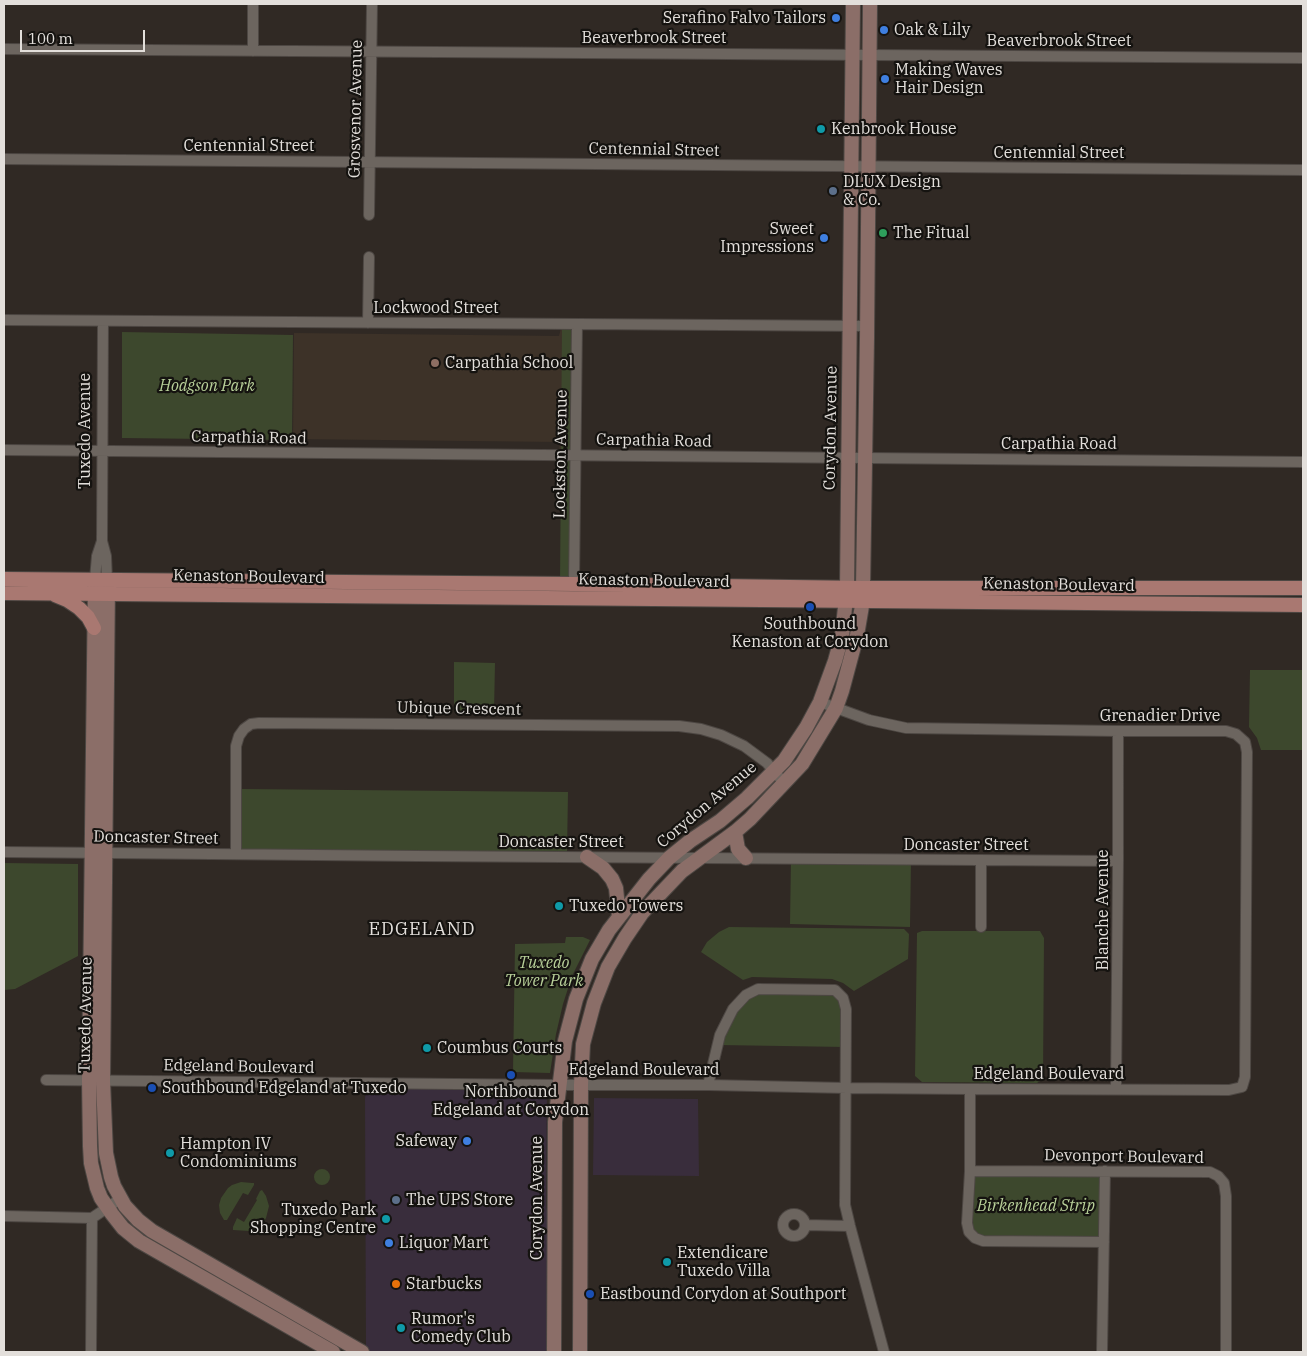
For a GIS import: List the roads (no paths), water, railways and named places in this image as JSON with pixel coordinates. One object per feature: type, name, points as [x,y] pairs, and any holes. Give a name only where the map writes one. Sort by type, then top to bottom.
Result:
[{"type":"main road","name":"Corydon Avenue","points":[[554,1352],[555,1122],[565,1041],[576,999],[592,959],[609,930],[649,879],[669,858],[747,798],[784,761],[806,728],[820,702],[842,636],[846,594],[853,4]]},
{"type":"main road","points":[[580,1352],[581,1085],[583,1044],[594,1003],[608,967],[642,913],[682,871],[750,819],[802,764],[836,708],[857,635],[863,594],[870,4]]},
{"type":"main road","name":"Kenaston Boulevard","points":[[4,579],[101,586],[846,594],[1303,588]]},
{"type":"main road","name":"Kenaston Boulevard","points":[[4,593],[52,593],[101,586],[574,584],[846,594]]},
{"type":"main road","name":"Tuxedo Avenue","points":[[99,853],[94,628],[101,586]]},
{"type":"main road","name":"Tuxedo Avenue","points":[[101,586],[96,1081],[91,1163],[97,1188],[107,1208],[123,1228],[139,1241],[333,1352]]},
{"type":"main road","points":[[52,593],[79,608],[88,617],[94,628]]},
{"type":"main road","name":"Kenaston Boulevard","points":[[863,594],[1303,605]]},
{"type":"main road","points":[[712,826],[723,840]]},
{"type":"main road","points":[[735,832],[738,849],[746,858]]},
{"type":"main road","points":[[587,857],[603,868],[612,879],[616,888],[619,917]]},
{"type":"main road","points":[[649,879],[662,891]]},
{"type":"main road","name":"Tuxedo Avenue","points":[[96,1081],[111,1177],[120,1199],[138,1220],[159,1236],[362,1352]]},
{"type":"street","points":[[253,4],[253,51]]},
{"type":"street","name":"Grosvenor Avenue","points":[[369,215],[372,4]]},
{"type":"street","name":"Beaverbrook Street","points":[[4,49],[1303,58]]},
{"type":"street","name":"Centennial Street","points":[[4,159],[1303,170]]},
{"type":"street","points":[[368,323],[369,257]]},
{"type":"street","name":"Lockwood Street","points":[[4,320],[867,326]]},
{"type":"street","name":"Tuxedo Avenue","points":[[101,586],[106,556],[102,541],[103,321]]},
{"type":"street","name":"Lockston Avenue","points":[[574,584],[577,324]]},
{"type":"street","name":"Carpathia Road","points":[[4,450],[1303,462]]},
{"type":"street","name":"Grenadier Drive","points":[[820,702],[869,720],[906,728],[1226,731],[1236,734],[1245,742],[1247,752],[1245,1077],[1242,1087]]},
{"type":"street","name":"Ubique Crescent","points":[[236,854],[236,746],[239,736],[244,729],[258,722],[679,726],[701,729],[721,735],[744,746],[767,763],[784,783]]},
{"type":"street","name":"Blanche Avenue","points":[[1116,1089],[1118,731]]},
{"type":"street","name":"Doncaster Street","points":[[4,852],[1118,861]]},
{"type":"street","points":[[981,860],[981,928]]},
{"type":"street","points":[[708,1085],[720,1034],[733,1009],[746,995],[758,990],[835,990],[843,998],[846,1009],[847,1088],[845,1204],[884,1352]]},
{"type":"street","name":"Edgeland Boulevard","points":[[46,1080],[708,1085],[970,1090],[1230,1090],[1242,1087]]},
{"type":"street","points":[[970,1090],[970,1170],[967,1223],[969,1232],[975,1238],[983,1240],[1104,1242]]},
{"type":"street","name":"Devonport Boulevard","points":[[970,1170],[1210,1172],[1218,1176],[1224,1183],[1226,1196],[1226,1352]]},
{"type":"street","points":[[1102,1352],[1105,1171]]},
{"type":"street","points":[[4,1216],[92,1218],[120,1199]]},
{"type":"street","points":[[91,1352],[92,1218]]},
{"type":"street","points":[[805,1225],[850,1226]]},
{"type":"place","name":"Serafino Falvo Tailors","points":[[836,18]]},
{"type":"place","name":"Oak & Lily","points":[[884,30]]},
{"type":"place","name":"Making Waves Hair Design","points":[[885,79]]},
{"type":"place","name":"Kenbrook House","points":[[821,129]]},
{"type":"place","name":"DLUX Design & Co.","points":[[833,191]]},
{"type":"place","name":"The Fitual","points":[[883,233]]},
{"type":"place","name":"Sweet Impressions","points":[[824,238]]},
{"type":"place","name":"Carpathia School","points":[[435,363]]},
{"type":"place","name":"Southbound Kenaston at Corydon","points":[[810,607]]},
{"type":"place","name":"Tuxedo Towers","points":[[559,906]]},
{"type":"place","name":"Coumbus Courts","points":[[427,1048]]},
{"type":"place","name":"Northbound Edgeland at Corydon","points":[[511,1075]]},
{"type":"place","name":"Southbound Edgeland at Tuxedo","points":[[152,1088]]},
{"type":"place","name":"Safeway","points":[[467,1141]]},
{"type":"place","name":"Hampton IV Condominiums","points":[[170,1153]]},
{"type":"place","name":"The UPS Store","points":[[396,1200]]},
{"type":"place","name":"Tuxedo Park Shopping Centre","points":[[386,1219]]},
{"type":"place","name":"Liquor Mart","points":[[389,1243]]},
{"type":"place","name":"Extendicare Tuxedo Villa","points":[[667,1262]]},
{"type":"place","name":"Starbucks","points":[[396,1284]]},
{"type":"place","name":"Eastbound Corydon at Southport","points":[[590,1294]]},
{"type":"place","name":"Rumor's Comedy Club","points":[[401,1328]]},
{"type":"district","name":"EDGELAND","points":[[422,930]]},
{"type":"park label","name":"Hodgson Park","points":[[207,386]]},
{"type":"park label","name":"Tuxedo Tower Park","points":[[544,972]]},
{"type":"park label","name":"Birkenhead Strip","points":[[1036,1206]]}]
